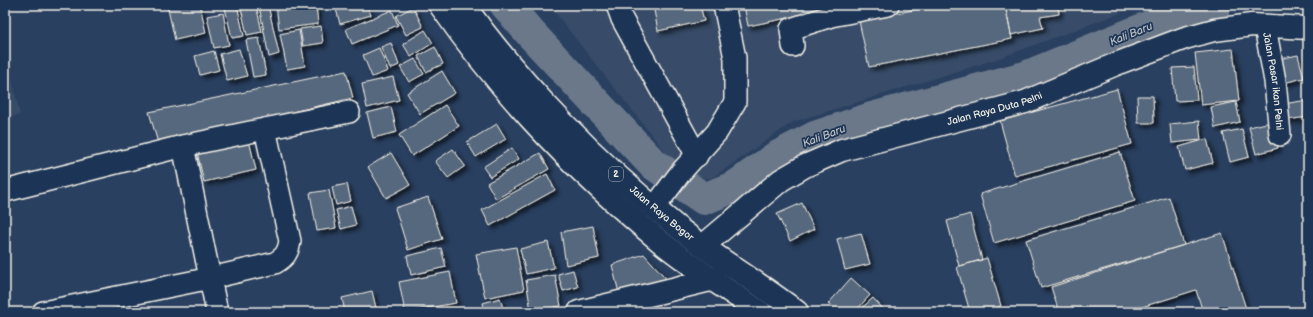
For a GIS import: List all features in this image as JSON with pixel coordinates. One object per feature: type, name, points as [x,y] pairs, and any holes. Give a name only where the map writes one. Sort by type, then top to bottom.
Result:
[{"type":"main road","name":"2","points":[[440,5],[508,92],[562,151],[620,206],[662,243],[760,312]]},
{"type":"main road","name":"Jalan Raya Bogor","points":[[464,5],[480,27],[541,99],[606,165],[658,203],[704,245],[797,312]]},
{"type":"main road","name":"Jalan Raya Duta Pelni","points":[[704,245],[781,180],[821,158],[842,150],[1025,102],[1185,38],[1235,26],[1308,28]]},
{"type":"main road","points":[[579,312],[714,279]]},
{"type":"street","points":[[617,5],[622,19],[697,156]]},
{"type":"street","points":[[658,203],[718,132],[735,102],[735,58],[724,5]]},
{"type":"street","points":[[794,46],[791,30],[831,16],[888,5]]},
{"type":"street","name":"Jalan Pasar ikan Pelni","points":[[1265,27],[1275,82],[1280,135]]},
{"type":"street","points":[[5,191],[183,146],[349,112]]},
{"type":"street","points":[[43,312],[211,278],[275,263],[284,258],[288,251],[290,241],[265,129]]},
{"type":"street","points":[[183,146],[217,312]]},
{"type":"shaded area","points":[[549,5],[1142,5],[997,59],[793,122],[712,178],[697,178],[672,161]]},
{"type":"shaded area","points":[[5,47],[20,115],[5,118]]},
{"type":"building","points":[[167,5],[200,5],[206,33],[175,40]]},
{"type":"building","points":[[237,5],[244,36],[232,38],[225,8]]},
{"type":"building","points":[[256,5],[262,32],[247,35],[241,8]]},
{"type":"building","points":[[268,5],[279,54],[269,57],[259,6]]},
{"type":"building","points":[[276,5],[316,5],[318,24],[279,29]]},
{"type":"building","points":[[335,5],[367,5],[371,15],[340,24]]},
{"type":"building","points":[[653,5],[700,5],[704,21],[658,31]]},
{"type":"building","points":[[744,5],[852,5],[748,26]]},
{"type":"building","points":[[937,5],[1005,5],[1012,39],[869,67],[859,21]]},
{"type":"building","points":[[1005,5],[1058,5],[1059,14],[1040,17],[1043,28],[1011,35]]},
{"type":"building","points":[[413,7],[423,27],[406,35],[396,16]]},
{"type":"building","points":[[392,10],[398,25],[352,44],[346,29]]},
{"type":"building","points":[[223,13],[229,45],[214,48],[207,16]]},
{"type":"building","points":[[321,26],[323,43],[303,46],[300,29]]},
{"type":"building","points":[[299,30],[305,66],[287,69],[280,34]]},
{"type":"building","points":[[425,30],[433,43],[411,57],[403,44]]},
{"type":"building","points":[[259,38],[266,75],[253,77],[246,40]]},
{"type":"building","points":[[391,43],[399,65],[390,69],[381,47]]},
{"type":"building","points":[[435,47],[443,64],[426,72],[418,56]]},
{"type":"building","points":[[379,48],[388,71],[372,77],[363,55]]},
{"type":"building","points":[[239,49],[247,76],[227,81],[220,54]]},
{"type":"building","points":[[1233,49],[1239,101],[1201,105],[1195,53]]},
{"type":"building","points":[[214,51],[219,70],[200,75],[195,56]]},
{"type":"building","points":[[1298,55],[1304,78],[1279,84],[1274,60]]},
{"type":"building","points":[[415,59],[424,74],[409,82],[400,67]]},
{"type":"building","points":[[1194,67],[1197,100],[1175,101],[1172,68]]},
{"type":"building","points":[[346,71],[353,98],[158,143],[149,112]]},
{"type":"building","points":[[442,71],[455,93],[420,114],[407,93]]},
{"type":"building","points":[[393,77],[399,100],[367,108],[362,84]]},
{"type":"building","points":[[1117,89],[1132,144],[1015,176],[1000,121]]},
{"type":"building","points":[[1137,96],[1153,96],[1154,123],[1138,123]]},
{"type":"building","points":[[1308,100],[1308,117],[1286,120],[1283,104]]},
{"type":"building","points":[[1236,102],[1240,122],[1215,128],[1211,107]]},
{"type":"building","points":[[445,105],[459,126],[412,156],[399,135]]},
{"type":"building","points":[[391,107],[397,132],[373,138],[367,113]]},
{"type":"building","points":[[1199,121],[1201,140],[1172,143],[1170,124]]},
{"type":"building","points":[[1271,122],[1278,148],[1256,154],[1249,127]]},
{"type":"building","points":[[497,124],[506,139],[476,157],[467,142]]},
{"type":"building","points":[[1242,129],[1249,157],[1230,162],[1223,133]]},
{"type":"building","points":[[1207,139],[1213,163],[1185,170],[1179,147]]},
{"type":"building","points":[[249,140],[256,170],[204,182],[197,152]]},
{"type":"building","points":[[512,148],[519,159],[490,177],[483,167]]},
{"type":"building","points":[[453,149],[465,166],[448,178],[435,161]]},
{"type":"building","points":[[1120,152],[1135,201],[994,243],[980,194]]},
{"type":"building","points":[[391,153],[410,185],[386,198],[368,167]]},
{"type":"building","points":[[540,153],[549,169],[496,199],[487,183]]},
{"type":"building","points":[[547,174],[555,190],[490,226],[482,210]]},
{"type":"building","points":[[347,184],[351,201],[336,205],[332,187]]},
{"type":"building","points":[[329,190],[336,228],[317,231],[310,193]]},
{"type":"building","points":[[428,197],[442,239],[408,250],[395,208]]},
{"type":"building","points":[[1169,197],[1184,245],[1041,288],[1026,240]]},
{"type":"building","points":[[802,203],[814,229],[790,241],[777,214]]},
{"type":"building","points":[[351,206],[356,225],[341,229],[336,210]]},
{"type":"building","points":[[970,214],[982,260],[959,266],[947,221]]},
{"type":"building","points":[[593,226],[599,258],[566,265],[561,232]]},
{"type":"building","points":[[861,233],[870,264],[845,270],[837,239]]},
{"type":"building","points":[[1222,233],[1247,312],[1203,312],[1196,290],[1126,312],[1059,312],[1051,287]]},
{"type":"building","points":[[548,242],[554,268],[526,274],[520,249]]},
{"type":"building","points":[[516,247],[524,290],[485,298],[476,254]]},
{"type":"building","points":[[441,248],[446,267],[411,275],[407,256]]},
{"type":"building","points":[[644,254],[672,285],[620,297],[612,265]]},
{"type":"building","points":[[987,258],[1001,306],[983,312],[970,312],[957,267]]},
{"type":"building","points":[[573,270],[578,287],[563,291],[558,274]]},
{"type":"building","points":[[450,272],[456,303],[405,312],[399,282]]},
{"type":"building","points":[[555,275],[561,306],[531,311],[526,280]]},
{"type":"building","points":[[851,278],[870,295],[855,312],[837,312],[828,304]]},
{"type":"building","points":[[372,291],[377,312],[345,312],[342,298]]},
{"type":"building","points":[[500,298],[504,312],[485,312],[483,303]]},
{"type":"building","points":[[873,298],[886,312],[857,312]]},
{"type":"waterway","name":"Kali Baru","points":[[506,5],[532,35],[652,163],[704,199],[736,186],[775,158],[815,137],[872,118],[1025,77],[1187,11],[1216,5]]}]
